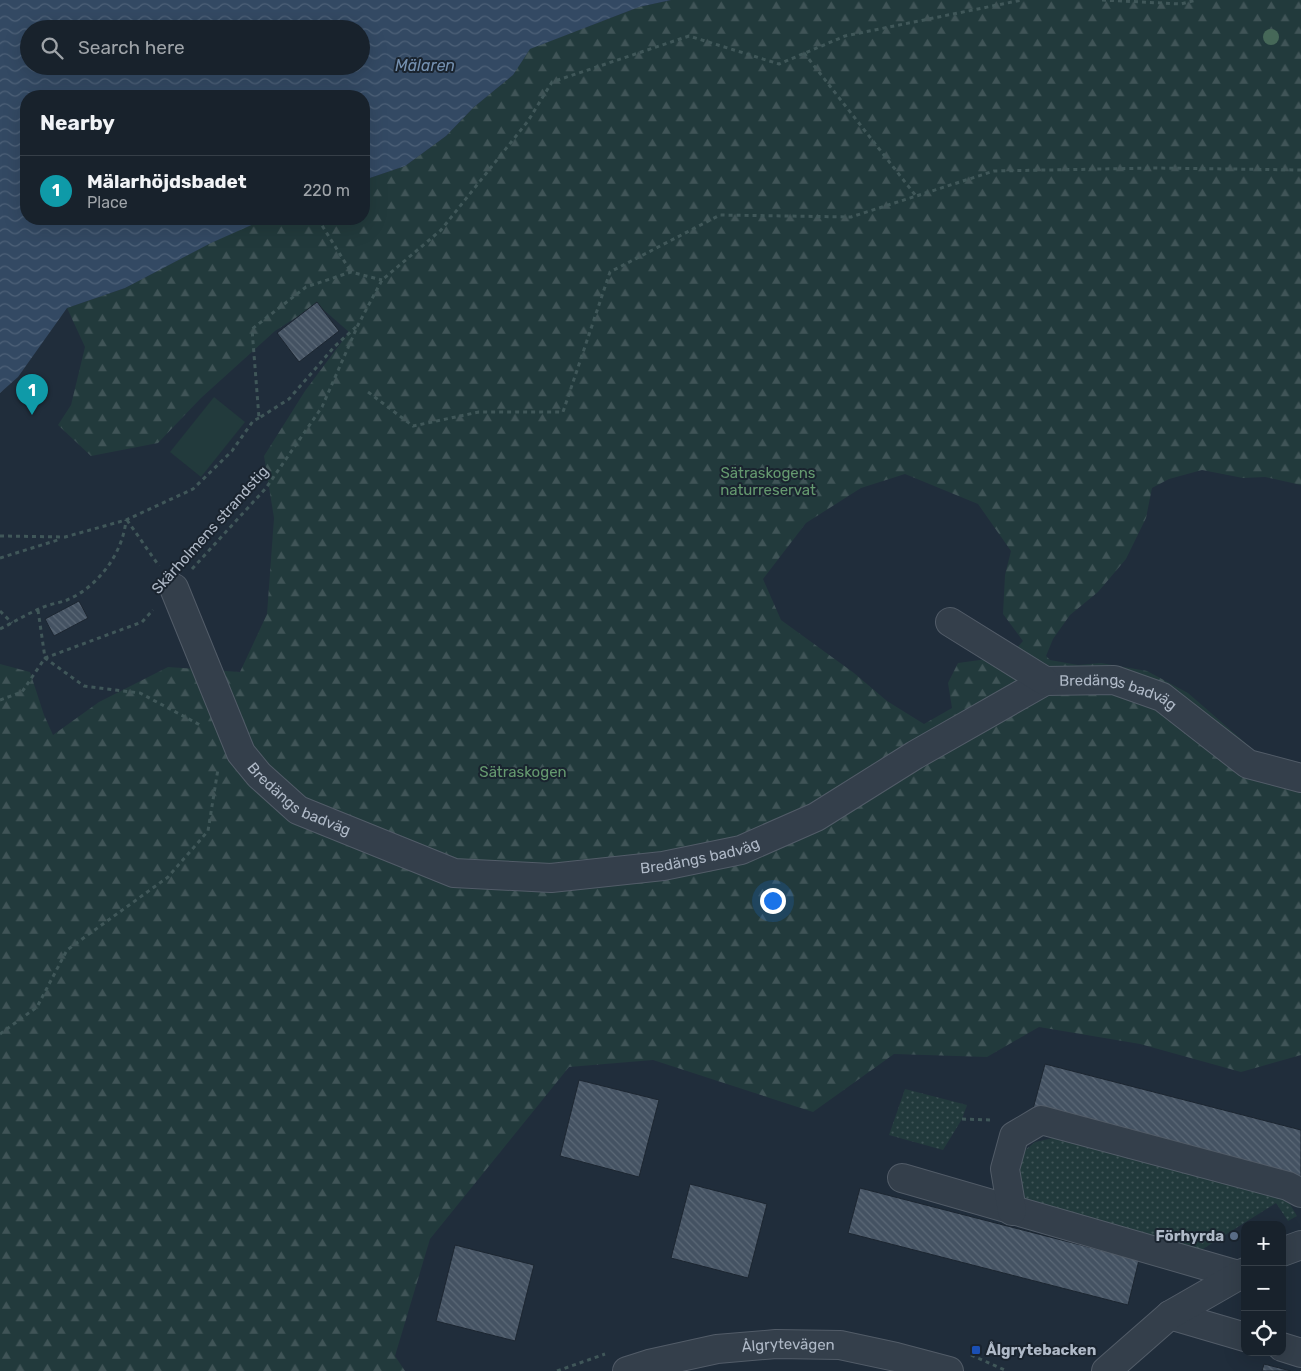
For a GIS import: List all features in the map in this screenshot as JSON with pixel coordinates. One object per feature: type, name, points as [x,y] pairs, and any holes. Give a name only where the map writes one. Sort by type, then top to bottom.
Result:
[{"type":"street","name":"Bredängs badväg","points":[[174,588],[219,730],[253,768],[298,810],[454,873],[551,878],[663,866],[741,850],[816,817],[915,754],[1045,681],[1114,680],[1162,697],[1248,764],[1301,778]]},
{"type":"street","points":[[950,622],[1045,681]]},
{"type":"street","points":[[1012,1211],[1005,1169],[1014,1136],[1040,1120],[1288,1186],[1301,1193]]},
{"type":"street","points":[[902,1178],[1012,1211],[1241,1273]]},
{"type":"street","points":[[1286,1250],[1301,1244]]},
{"type":"street","points":[[1106,1371],[1170,1315],[1241,1273]]},
{"type":"street","points":[[1170,1315],[1241,1336]]},
{"type":"street","name":"Ålgrytevägen","points":[[642,1369],[717,1349],[776,1344],[840,1345],[950,1371]]},
{"type":"street","points":[[1286,1348],[1301,1353]]},
{"type":"path","name":"Skärholmens strandstig","points":[[44,658],[142,622],[266,488],[322,407],[358,325],[382,280],[441,230],[528,121],[552,82],[689,36],[780,64],[845,36],[1022,0]]},
{"type":"path","points":[[1102,0],[1181,4],[1196,0]]},
{"type":"path","points":[[804,53],[916,196]]},
{"type":"path","points":[[368,392],[413,426],[479,412],[563,412],[610,272],[720,215],[851,217],[994,170],[1156,168],[1301,170]]},
{"type":"path","points":[[322,225],[351,272]]},
{"type":"path","points":[[259,418],[252,329],[306,287],[351,272],[382,280]]},
{"type":"path","points":[[0,558],[126,520],[193,489],[232,451],[253,420],[289,399],[335,346],[358,325]]},
{"type":"path","points":[[126,520],[174,588]]},
{"type":"path","points":[[0,629],[38,610],[68,599],[86,588],[107,568],[125,532],[126,520]]},
{"type":"path","points":[[0,536],[65,537]]},
{"type":"path","points":[[0,700],[22,692],[44,658],[38,610]]},
{"type":"path","points":[[0,611],[12,623]]},
{"type":"path","points":[[0,1034],[37,1007],[68,950],[168,877],[208,831],[215,781],[221,757],[219,730],[140,693],[84,686],[44,658]]},
{"type":"green space","name":"Sätraskogen","points":[[671,0],[1301,0],[1301,485],[1265,477],[1243,478],[1202,470],[1169,479],[1152,488],[1146,518],[1126,559],[1098,592],[1070,615],[1053,639],[1046,656],[1050,660],[1078,665],[1101,663],[1147,671],[1188,693],[1265,760],[1301,769],[1301,1055],[1241,1072],[1140,1044],[1039,1027],[987,1057],[894,1054],[813,1112],[653,1060],[569,1067],[430,1239],[395,1356],[405,1371],[0,1371],[0,664],[30,672],[44,715],[53,735],[99,702],[168,667],[240,672],[267,614],[274,518],[264,456],[305,391],[349,332],[317,304],[275,331],[201,398],[158,443],[91,456],[58,425],[71,405],[85,347],[67,308],[125,288],[216,240],[251,225],[370,225],[370,178],[405,166],[446,136],[474,107],[513,75],[529,49],[639,7]],"holes":[[[905,474],[978,504],[1011,551],[1005,575],[1003,614],[1023,641],[1004,662],[987,659],[958,663],[948,683],[952,708],[924,724],[887,701],[854,673],[781,620],[763,579],[806,523],[861,488]]]},
{"type":"green space","points":[[214,397],[245,422],[201,477],[170,452]]},
{"type":"green space","points":[[905,1089],[967,1105],[962,1119],[943,1150],[889,1135]]},
{"type":"green space","points":[[1057,1137],[1288,1201],[1297,1216],[1288,1221],[1276,1203],[1247,1221],[1241,1221],[1241,1225],[1198,1252],[1025,1202],[1016,1187],[1017,1168],[1024,1151],[1035,1142]]},
{"type":"water","name":"Mälaren","points":[[0,0],[671,0],[639,7],[530,49],[513,75],[474,107],[446,136],[405,166],[370,178],[370,90],[20,90],[20,225],[252,225],[211,243],[125,288],[67,308],[18,377],[0,393]]},
{"type":"building","points":[[317,302],[339,331],[299,362],[277,333]]},
{"type":"building","points":[[79,601],[88,618],[54,636],[45,619]]},
{"type":"building","points":[[1045,1064],[1301,1130],[1301,1179],[1033,1109]]},
{"type":"building","points":[[579,1080],[659,1100],[639,1177],[560,1156]]},
{"type":"building","points":[[690,1184],[767,1204],[748,1278],[671,1258]]},
{"type":"building","points":[[860,1188],[1139,1260],[1128,1305],[848,1233]]},
{"type":"building","points":[[455,1245],[534,1265],[515,1341],[436,1321]]},
{"type":"building","points":[[1264,1364],[1291,1371],[1262,1371]]},
{"type":"place","name":"Mälarhöjdsbadet","points":[[32,415]]},
{"type":"place","name":"Förhyrda","points":[[1234,1236]]},
{"type":"place","name":"Ålgrytebacken","points":[[976,1350]]},
{"type":"park label","name":"Sätraskogens naturreservat","points":[[768,482]]}]
